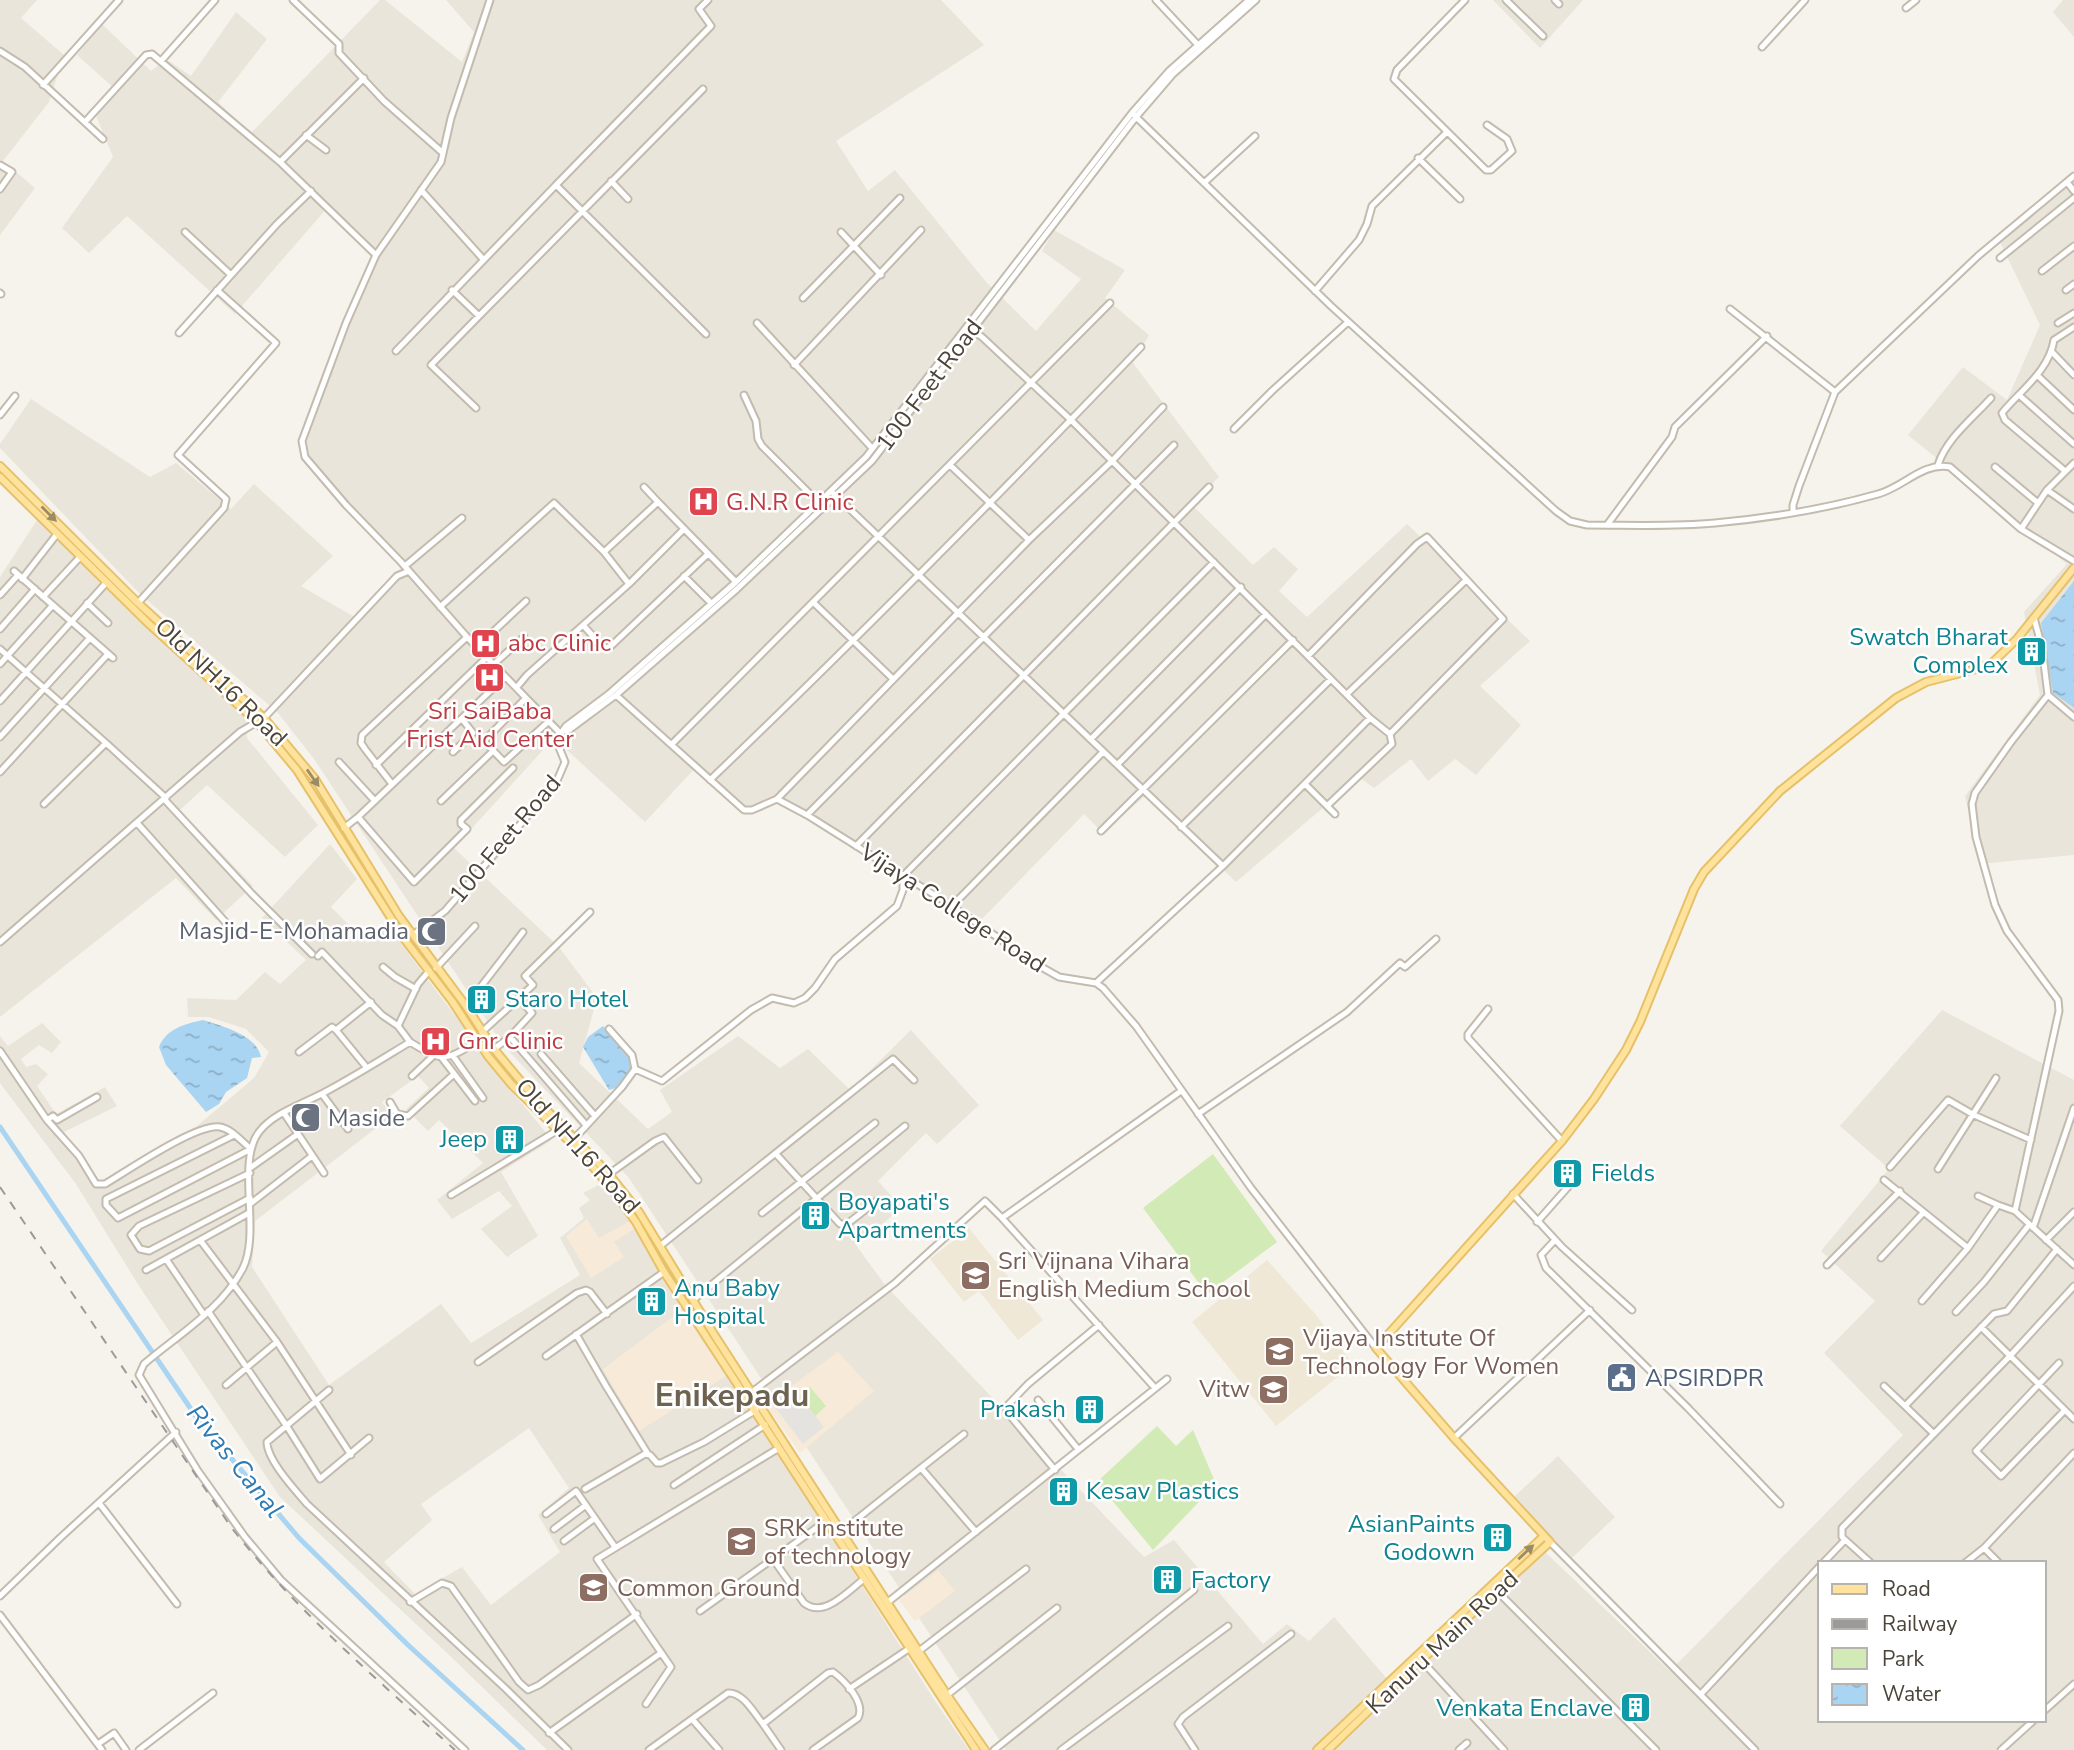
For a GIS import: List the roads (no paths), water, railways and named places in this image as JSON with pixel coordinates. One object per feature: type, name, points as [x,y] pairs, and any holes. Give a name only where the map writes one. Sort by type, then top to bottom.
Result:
[{"type":"main road","name":"Old NH16 Road","points":[[0,466],[138,603],[264,718],[315,779],[478,1041],[512,1085],[558,1130],[616,1194],[864,1579],[985,1750]]},
{"type":"main road","name":"Old NH16 Road","points":[[0,477],[106,583],[257,722],[298,770],[405,940],[466,1006],[494,1049],[533,1096],[609,1174],[639,1212],[888,1602],[976,1750]]},
{"type":"main road","points":[[1550,1542],[1376,1348],[1562,1140],[1594,1100],[1626,1050],[1640,1022],[1694,889],[1704,872],[1780,791],[1896,698],[1926,682],[1993,662],[2034,618],[2074,568]]},
{"type":"main road","points":[[405,940],[413,935]]},
{"type":"main road","name":"Kanuru Main Road","points":[[1328,1750],[1459,1614],[1544,1536]]},
{"type":"main road","name":"Kanuru Main Road","points":[[1317,1750],[1421,1660],[1550,1542]]},
{"type":"main road","points":[[1459,1614],[1465,1620]]},
{"type":"street","points":[[43,85],[119,0]]},
{"type":"street","points":[[161,61],[215,0]]},
{"type":"street","points":[[293,0],[339,44],[339,53],[384,101],[444,153]]},
{"type":"street","points":[[490,0],[451,118],[441,162],[376,255],[346,323],[302,447],[305,457],[346,505],[505,677],[562,732]]},
{"type":"street","points":[[396,351],[452,290],[711,26],[699,9],[708,0]]},
{"type":"street","points":[[1156,0],[1198,46]]},
{"type":"street","name":"100 Feet Road","points":[[562,732],[569,730],[615,695],[737,589],[833,493],[866,457],[1170,71],[1249,0]]},
{"type":"street","name":"100 Feet Road","points":[[413,935],[445,911],[556,783],[565,757],[556,740],[566,726],[610,693],[736,582],[818,502],[872,461],[1134,115],[1172,75],[1256,0]]},
{"type":"street","points":[[1465,0],[1394,76],[1486,170],[1492,170],[1512,151],[1507,139],[1487,125]]},
{"type":"street","points":[[1506,0],[1543,36]]},
{"type":"street","points":[[1762,47],[1805,0]]},
{"type":"street","points":[[1906,8],[1916,0]]},
{"type":"street","points":[[0,51],[25,67],[103,139]]},
{"type":"street","points":[[85,122],[146,55],[152,54],[280,162],[376,255]]},
{"type":"street","points":[[280,162],[363,78]]},
{"type":"street","points":[[476,408],[431,365],[703,89]]},
{"type":"street","points":[[1134,115],[1348,322],[1570,521],[1587,525],[1713,523],[1793,512],[1846,503],[1889,491],[1928,467],[1938,465],[1950,467],[2021,529],[2074,561]]},
{"type":"street","points":[[1315,291],[1359,240],[1372,206],[1447,132]]},
{"type":"street","points":[[306,135],[326,149]]},
{"type":"street","points":[[1204,183],[1255,136]]},
{"type":"street","points":[[1418,158],[1460,199]]},
{"type":"street","points":[[0,165],[12,172],[0,189]]},
{"type":"street","points":[[1793,512],[1799,486],[1835,392],[1978,256],[2070,186],[2074,176]]},
{"type":"street","points":[[611,181],[628,199]]},
{"type":"street","points":[[556,185],[706,334]]},
{"type":"street","points":[[421,190],[483,259]]},
{"type":"street","points":[[179,332],[311,191]]},
{"type":"street","points":[[803,298],[900,198]]},
{"type":"street","points":[[2000,258],[2074,198]]},
{"type":"street","points":[[794,365],[921,230]]},
{"type":"street","points":[[185,232],[230,275]]},
{"type":"street","points":[[841,232],[881,275]]},
{"type":"street","points":[[2042,271],[2074,246]]},
{"type":"street","points":[[2066,290],[2074,284]]},
{"type":"street","points":[[138,603],[224,508],[226,499],[177,455],[276,343],[217,290]]},
{"type":"street","points":[[452,290],[479,316]]},
{"type":"street","points":[[672,744],[1110,303]]},
{"type":"street","points":[[1730,309],[1835,392]]},
{"type":"street","points":[[2058,323],[2074,313]]},
{"type":"street","points":[[1234,429],[1348,322]]},
{"type":"street","points":[[757,323],[872,448]]},
{"type":"street","points":[[2065,471],[2002,416],[2002,413],[2037,375],[2052,352],[2054,340],[2074,327]]},
{"type":"street","points":[[971,330],[1071,420],[1370,718],[1390,734],[1392,744],[1328,805]]},
{"type":"street","points":[[1607,525],[1672,437],[1675,427],[1767,337]]},
{"type":"street","points":[[710,780],[853,642],[1141,347]]},
{"type":"street","points":[[2052,352],[2074,375]]},
{"type":"street","points":[[2037,375],[2074,410]]},
{"type":"street","points":[[744,395],[756,421],[758,439],[762,446],[818,502]]},
{"type":"street","points":[[2020,395],[2074,444]]},
{"type":"street","points":[[0,415],[15,396]]},
{"type":"street","points":[[1938,465],[1941,455],[1951,442],[1991,398]]},
{"type":"street","points":[[615,695],[744,810],[752,810],[777,799],[1029,540],[1112,461],[1163,407]]},
{"type":"street","points":[[807,814],[1174,445]]},
{"type":"street","points":[[2021,529],[2047,490],[2074,463]]},
{"type":"street","points":[[950,465],[1029,540]]},
{"type":"street","points":[[1995,467],[2038,503]]},
{"type":"street","points":[[644,486],[736,582]]},
{"type":"street","points":[[856,846],[1209,486]]},
{"type":"street","points":[[2047,490],[2074,509]]},
{"type":"street","points":[[833,493],[1223,866]]},
{"type":"street","points":[[604,552],[657,502]]},
{"type":"street","points":[[440,607],[554,503],[604,552],[628,584]]},
{"type":"street","points":[[264,718],[405,566],[462,518]]},
{"type":"street","points":[[517,687],[684,529]]},
{"type":"street","points":[[0,595],[57,534]]},
{"type":"street","points":[[1308,656],[1417,544],[1427,537],[1503,619],[1390,734]]},
{"type":"street","points":[[583,625],[600,644],[606,648],[611,646],[708,554]]},
{"type":"street","points":[[43,597],[80,557]]},
{"type":"street","points":[[635,1069],[658,1080],[666,1079],[751,1010],[772,998],[794,1003],[805,998],[835,959],[897,906],[903,890],[903,876],[1214,562]]},
{"type":"street","points":[[397,576],[405,566]]},
{"type":"street","points":[[0,772],[111,656],[18,575]]},
{"type":"street","points":[[684,576],[711,603]]},
{"type":"street","points":[[1347,694],[1465,581]]},
{"type":"street","points":[[0,701],[106,583]]},
{"type":"street","points":[[1091,739],[1241,587]]},
{"type":"street","points":[[0,629],[34,589]]},
{"type":"street","points":[[477,647],[526,601]]},
{"type":"street","points":[[87,603],[108,623]]},
{"type":"street","points":[[814,603],[893,679]]},
{"type":"street","points":[[0,664],[53,605]]},
{"type":"street","points":[[1118,764],[1266,614]]},
{"type":"street","points":[[2034,618],[2042,648],[2048,695],[2074,717]]},
{"type":"street","points":[[392,785],[361,743],[362,735],[467,637]]},
{"type":"street","points":[[494,664],[524,638]]},
{"type":"street","points":[[0,737],[89,639]]},
{"type":"street","points":[[1101,831],[1293,640]]},
{"type":"street","points":[[0,649],[165,799],[252,894],[315,955],[322,952],[382,1015],[398,1026],[410,1042],[433,1056],[442,1058],[453,1056],[478,1041]]},
{"type":"street","points":[[376,765],[487,657]]},
{"type":"street","points":[[344,828],[505,677]]},
{"type":"street","points":[[1181,827],[1331,679]]},
{"type":"street","points":[[2015,1211],[2059,1011],[2058,1000],[2007,931],[1995,905],[1976,837],[1972,803],[1975,793],[2048,695]]},
{"type":"street","points":[[526,698],[484,741],[504,762],[550,721]]},
{"type":"street","points":[[1370,718],[1223,866],[1096,983],[1116,1000],[1251,1188],[1376,1348]]},
{"type":"street","points":[[453,752],[473,733],[462,719]]},
{"type":"street","points":[[0,942],[240,732],[257,722]]},
{"type":"street","points":[[44,804],[106,743]]},
{"type":"street","points":[[441,801],[493,751]]},
{"type":"street","points":[[952,906],[1102,753]]},
{"type":"street","points":[[339,762],[375,801]]},
{"type":"street","points":[[358,817],[414,882],[467,829],[461,824],[461,820],[513,768]]},
{"type":"street","points":[[1305,784],[1335,814]]},
{"type":"street","name":"Vijaya College Road","points":[[777,799],[807,814],[952,906],[1036,964],[1059,977],[1096,983]]},
{"type":"street","points":[[138,824],[236,934]]},
{"type":"street","points":[[482,1032],[533,985],[525,976],[590,912]]},
{"type":"street","points":[[398,1026],[416,989],[475,926]]},
{"type":"street","points":[[466,1006],[523,932]]},
{"type":"street","points":[[1198,1114],[1347,1012],[1401,963],[1405,967],[1436,939]]},
{"type":"street","points":[[383,967],[416,989]]},
{"type":"street","points":[[494,1049],[510,1037],[532,1013],[519,998]]},
{"type":"street","points":[[336,1030],[371,1002]]},
{"type":"street","points":[[1488,1009],[1467,1035],[1468,1038],[1562,1140]]},
{"type":"street","points":[[299,1052],[332,1027],[367,1068]]},
{"type":"street","points":[[575,1138],[635,1069],[632,1055],[609,1029]]},
{"type":"street","points":[[510,1037],[586,1125]]},
{"type":"street","points":[[410,1042],[262,1128],[251,1149],[248,1254],[243,1268],[206,1313],[144,1364],[139,1375],[198,1471],[245,1537],[281,1580],[465,1750]]},
{"type":"street","points":[[0,1051],[47,1120],[79,1156],[96,1184],[100,1186],[176,1142],[208,1128],[225,1129],[251,1149]]},
{"type":"street","points":[[541,1054],[595,1116]]},
{"type":"street","points":[[412,1076],[433,1056]]},
{"type":"street","points":[[453,1056],[483,1098]]},
{"type":"street","points":[[442,1058],[475,1101]]},
{"type":"street","points":[[660,1246],[893,1059],[914,1080]]},
{"type":"street","points":[[390,1102],[397,1114],[408,1116],[454,1074]]},
{"type":"street","points":[[1938,1170],[1996,1078]]},
{"type":"street","points":[[1002,1218],[1181,1091]]},
{"type":"street","points":[[322,1094],[348,1129]]},
{"type":"street","points":[[47,1120],[52,1116],[57,1120],[97,1097]]},
{"type":"street","points":[[1890,1167],[1945,1101],[1951,1100],[1974,1115],[2031,1140]]},
{"type":"street","points":[[1956,1312],[2031,1227],[2074,1108]]},
{"type":"street","points":[[284,1113],[324,1173]]},
{"type":"street","points":[[762,1213],[875,1124]]},
{"type":"street","points":[[693,1300],[905,1126]]},
{"type":"street","points":[[452,1195],[558,1130]]},
{"type":"street","points":[[298,1134],[250,1171],[139,1226],[131,1235],[140,1249],[149,1251],[250,1201],[312,1156]]},
{"type":"street","points":[[234,1135],[110,1197],[105,1201],[106,1205],[115,1217],[121,1217],[251,1149]]},
{"type":"street","points":[[609,1174],[664,1137],[698,1180]]},
{"type":"street","points":[[776,1154],[838,1222],[844,1225],[878,1200]]},
{"type":"street","points":[[1537,1222],[1575,1179]]},
{"type":"street","points":[[1884,1180],[1968,1248]]},
{"type":"street","points":[[1827,1265],[1900,1191]]},
{"type":"street","points":[[982,1194],[985,1201],[1155,1388]]},
{"type":"street","points":[[1513,1195],[1555,1240],[1632,1310]]},
{"type":"street","points":[[1978,1196],[2015,1211],[2074,1265]]},
{"type":"street","points":[[752,1392],[895,1283],[985,1201]]},
{"type":"street","points":[[1922,1301],[1968,1248],[1998,1205]]},
{"type":"street","points":[[2046,1240],[2074,1212]]},
{"type":"street","points":[[146,1270],[250,1213]]},
{"type":"street","points":[[1881,1258],[1923,1213]]},
{"type":"street","points":[[200,1240],[276,1342],[351,1455]]},
{"type":"street","points":[[1555,1240],[1541,1255],[1543,1264],[1780,1504]]},
{"type":"street","points":[[1905,1406],[1994,1314],[2007,1311],[2057,1249]]},
{"type":"street","points":[[166,1259],[246,1367],[320,1479],[369,1438]]},
{"type":"street","points":[[546,1356],[664,1272]]},
{"type":"street","points":[[1869,1561],[1842,1537],[1842,1528],[2010,1356],[2074,1286]]},
{"type":"street","points":[[478,1362],[586,1290],[607,1314]]},
{"type":"street","points":[[1454,1438],[1591,1310]]},
{"type":"street","points":[[1055,1470],[1006,1409],[1009,1401],[1099,1325]]},
{"type":"street","points":[[1981,1327],[2074,1419]]},
{"type":"street","points":[[576,1334],[648,1454],[655,1461],[661,1463],[704,1442],[756,1410]]},
{"type":"street","points":[[226,1385],[276,1342]]},
{"type":"street","points":[[2059,1363],[1976,1451],[2001,1476],[2065,1410]]},
{"type":"street","points":[[888,1602],[1167,1379]]},
{"type":"street","points":[[1884,1386],[1934,1434]]},
{"type":"street","points":[[329,1390],[267,1442],[267,1449],[282,1474],[307,1504],[568,1750]]},
{"type":"street","points":[[1038,1400],[1078,1449]]},
{"type":"street","points":[[674,1485],[765,1425]]},
{"type":"street","points":[[0,1596],[176,1432]]},
{"type":"street","points":[[842,1531],[964,1434]]},
{"type":"street","points":[[646,1704],[671,1667],[597,1559],[779,1448]]},
{"type":"street","points":[[1968,1561],[1984,1548],[2074,1453]]},
{"type":"street","points":[[585,1489],[648,1454]]},
{"type":"street","points":[[921,1468],[976,1532]]},
{"type":"street","points":[[546,1514],[576,1491],[615,1547]]},
{"type":"street","points":[[99,1503],[177,1604]]},
{"type":"street","points":[[554,1529],[586,1505]]},
{"type":"street","points":[[564,1541],[595,1518]]},
{"type":"street","points":[[700,1611],[826,1521]]},
{"type":"street","points":[[1825,1561],[1845,1539]]},
{"type":"street","points":[[1550,1542],[1755,1750]]},
{"type":"street","points":[[1984,1548],[1998,1561]]},
{"type":"street","points":[[773,1559],[804,1603],[811,1608],[828,1606],[864,1579]]},
{"type":"street","points":[[1701,1694],[1818,1568]]},
{"type":"street","points":[[849,1689],[914,1648],[1026,1569]]},
{"type":"street","points":[[410,1602],[442,1583],[451,1586],[519,1682],[528,1690],[539,1685],[637,1614]]},
{"type":"street","points":[[995,1750],[1194,1590]]},
{"type":"street","points":[[1497,1591],[1656,1750]]},
{"type":"street","points":[[947,1695],[1057,1608]]},
{"type":"street","points":[[0,1615],[100,1747],[114,1733],[126,1750]]},
{"type":"street","points":[[1061,1750],[1228,1626]]},
{"type":"street","points":[[1195,1750],[1178,1724],[1183,1717],[1291,1634]]},
{"type":"street","points":[[549,1733],[662,1653]]},
{"type":"street","points":[[1421,1660],[1504,1750]]},
{"type":"street","points":[[763,1724],[828,1672],[837,1675],[860,1706],[861,1713],[858,1718],[813,1750]]},
{"type":"street","points":[[2046,1709],[2074,1685]]},
{"type":"street","points":[[649,1750],[728,1693],[734,1692],[763,1724],[781,1750]]},
{"type":"street","points":[[139,1750],[213,1693]]},
{"type":"street","points":[[692,1719],[719,1750]]},
{"type":"street","points":[[2001,1750],[2032,1722]]},
{"type":"street","points":[[1459,1750],[1467,1744]]},
{"type":"water","points":[[2074,581],[2074,708],[2053,693],[2041,623]]},
{"type":"water","points":[[203,1020],[246,1037],[258,1049],[261,1057],[252,1058],[247,1078],[226,1092],[219,1104],[206,1112],[166,1065],[159,1047],[172,1031]]},
{"type":"water","points":[[603,1026],[632,1059],[631,1070],[619,1087],[609,1090],[583,1047],[588,1037]]},
{"type":"waterway","name":"Rivas Canal","points":[[0,1127],[197,1418],[299,1538],[408,1645],[523,1750]]},
{"type":"railway","points":[[0,1187],[231,1527],[256,1558],[310,1616],[455,1750]]},
{"type":"place","name":"G.N.R Clinic","points":[[703,502]]},
{"type":"place","name":"abc Clinic","points":[[485,643]]},
{"type":"place","name":"Swatch Bharat Complex","points":[[2031,651]]},
{"type":"place","name":"Sri SaiBaba Frist Aid Center","points":[[490,677]]},
{"type":"place","name":"Masjid-E-Mohamadia","points":[[432,931]]},
{"type":"place","name":"Staro Hotel","points":[[482,999]]},
{"type":"place","name":"Gnr Clinic","points":[[435,1041]]},
{"type":"place","name":"Maside","points":[[305,1118]]},
{"type":"place","name":"Jeep","points":[[510,1139]]},
{"type":"place","name":"Fields","points":[[1568,1173]]},
{"type":"place","name":"Boyapati's Apartments","points":[[815,1216]]},
{"type":"place","name":"Sri Vijnana Vihara English Medium School","points":[[975,1275]]},
{"type":"place","name":"Anu Baby Hospital","points":[[651,1302]]},
{"type":"place","name":"Vijaya Institute Of Technology For Women","points":[[1280,1352]]},
{"type":"place","name":"APSIRDPR","points":[[1622,1378]]},
{"type":"place","name":"Vitw","points":[[1273,1389]]},
{"type":"place","name":"Prakash","points":[[1089,1409]]},
{"type":"place","name":"Kesav Plastics","points":[[1063,1491]]},
{"type":"place","name":"AsianPaints Godown","points":[[1498,1538]]},
{"type":"place","name":"SRK institute of technology","points":[[741,1542]]},
{"type":"place","name":"Factory","points":[[1168,1580]]},
{"type":"place","name":"Common Ground","points":[[594,1588]]},
{"type":"place","name":"Venkata Enclave","points":[[1636,1708]]},
{"type":"district","name":"Enikepadu","points":[[732,1395]]}]
